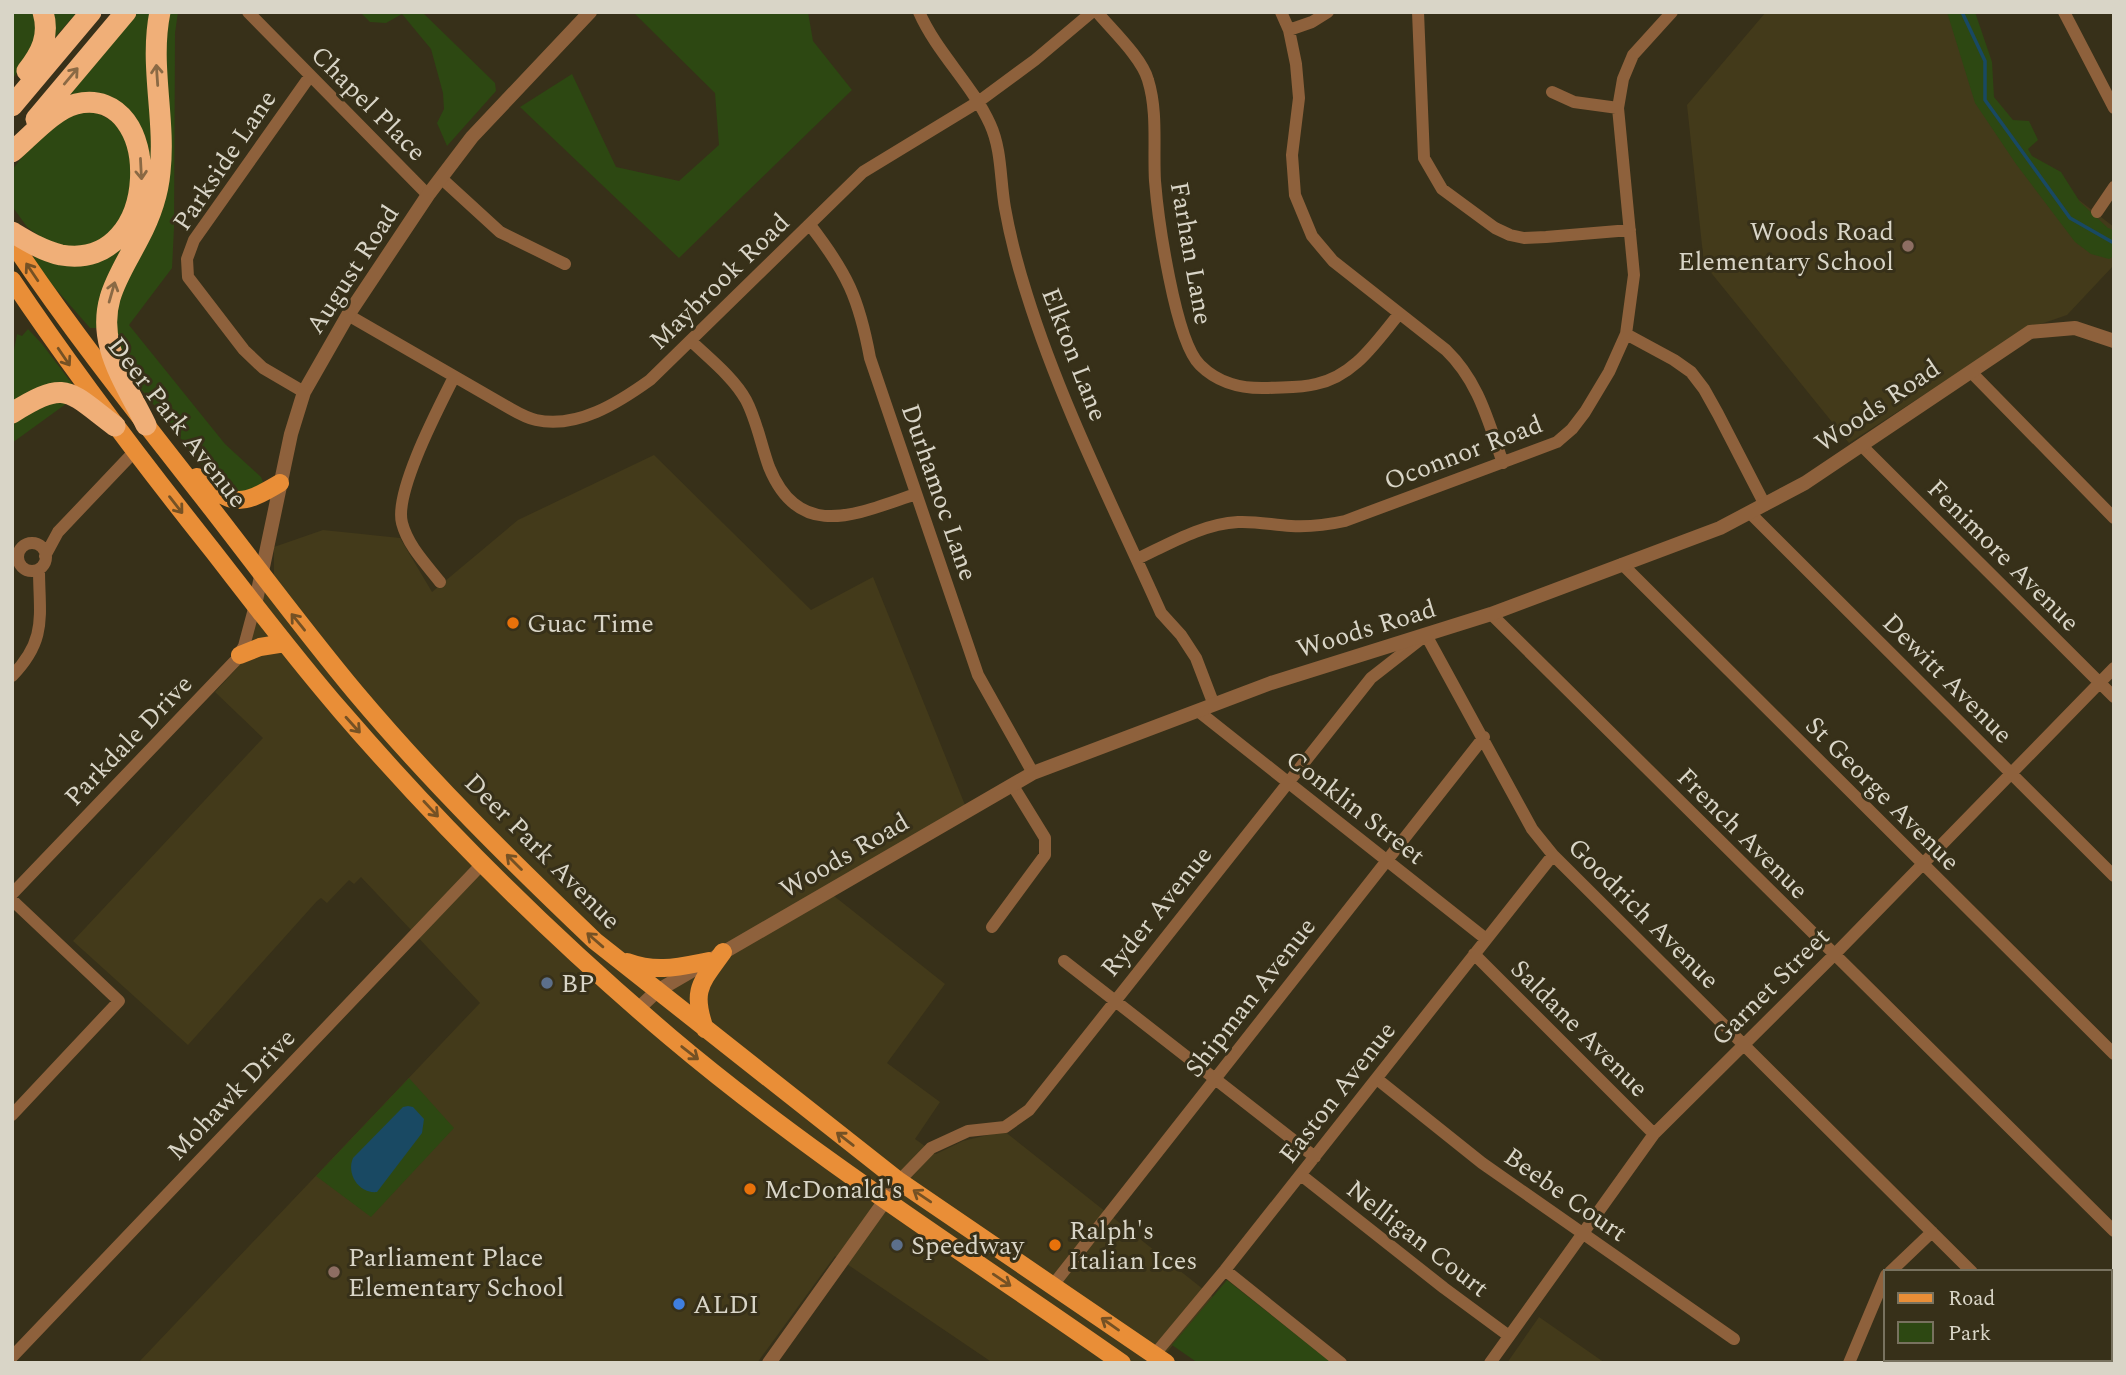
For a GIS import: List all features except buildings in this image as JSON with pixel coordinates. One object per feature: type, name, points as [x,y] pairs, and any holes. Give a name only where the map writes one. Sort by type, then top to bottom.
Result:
[{"type":"highway","points":[[12,96],[44,43],[46,26],[43,12]]},
{"type":"highway","points":[[12,106],[91,12]]},
{"type":"highway","points":[[12,150],[126,12]]},
{"type":"highway","points":[[146,425],[113,355],[108,338],[107,315],[113,285],[145,227],[160,175],[162,144],[156,49],[160,12]]},
{"type":"highway","points":[[12,150],[64,108],[77,103],[96,103],[114,111],[127,125],[137,146],[142,172],[141,190],[132,217],[118,236],[101,249],[78,255],[62,255],[38,247],[12,232]]},
{"type":"highway","points":[[12,413],[39,396],[58,391],[78,398],[115,426]]},
{"type":"main road","name":"Deer Park Avenue","points":[[12,242],[74,332],[284,605],[420,765],[533,881],[595,941],[899,1181],[1160,1359]]},
{"type":"main road","name":"Deer Park Avenue","points":[[12,280],[134,452],[285,643],[363,736],[483,863],[563,941],[669,1036],[815,1150],[1122,1363]]},
{"type":"main road","points":[[171,457],[215,492],[229,499],[251,499],[280,483]]},
{"type":"main road","points":[[240,655],[260,647],[285,643]]},
{"type":"main road","points":[[616,958],[641,967],[662,970],[716,956]]},
{"type":"main road","points":[[705,1029],[697,1003],[700,988],[716,956]]},
{"type":"street","name":"Chapel Place","points":[[248,12],[428,195]]},
{"type":"street","name":"August Road","points":[[255,605],[290,434],[304,392],[348,314],[428,195],[472,136],[590,12]]},
{"type":"street","name":"Elkton Lane","points":[[919,12],[932,36],[978,102],[996,143],[1005,210],[1026,293],[1044,346],[1161,613],[1181,635],[1196,658],[1214,705]]},
{"type":"street","name":"Maybrook Road","points":[[348,314],[510,410],[534,420],[558,422],[581,418],[632,393],[650,380],[863,172],[978,102],[1095,12]]},
{"type":"street","name":"Farhan Lane","points":[[1095,12],[1134,56],[1148,78],[1152,99],[1155,180],[1163,244],[1185,343],[1198,364],[1218,380],[1248,389],[1315,385],[1340,376],[1361,360],[1399,314]]},
{"type":"street","points":[[1282,12],[1297,64],[1299,98],[1292,155],[1295,195],[1312,236],[1333,261],[1463,366],[1477,391],[1503,463]]},
{"type":"street","points":[[1289,30],[1312,22],[1328,12]]},
{"type":"street","points":[[1418,12],[1424,158],[1442,189],[1495,228],[1524,238],[1629,230]]},
{"type":"street","name":"Oconnor Road","points":[[1137,559],[1200,530],[1234,522],[1260,521],[1316,527],[1345,521],[1557,442],[1572,429],[1609,372],[1626,334],[1634,275],[1619,108],[1623,79],[1633,55],[1672,12]]},
{"type":"street","points":[[2064,12],[2114,108]]},
{"type":"street","name":"Parkside Lane","points":[[304,392],[263,368],[244,350],[188,276],[187,259],[194,240],[310,76]]},
{"type":"street","points":[[1552,92],[1574,102],[1619,108]]},
{"type":"street","points":[[441,178],[500,232],[565,264]]},
{"type":"street","points":[[2097,212],[2114,187]]},
{"type":"street","name":"Durhamoc Lane","points":[[810,225],[851,286],[863,320],[870,358],[978,675],[1033,773]]},
{"type":"street","name":"Woods Road","points":[[639,1008],[657,991],[1033,773],[1271,683],[1491,614],[1720,528],[1805,483],[2030,332],[2075,328],[2114,341]]},
{"type":"street","points":[[1626,334],[1691,372],[1718,414],[1765,505]]},
{"type":"street","points":[[691,341],[737,386],[747,401],[779,486],[799,506],[830,517],[849,516],[916,494]]},
{"type":"street","points":[[1970,372],[2114,518]]},
{"type":"street","points":[[440,582],[410,543],[401,521],[402,498],[431,423],[454,377]]},
{"type":"street","name":"Fenimore Avenue","points":[[1861,445],[2114,697]]},
{"type":"street","points":[[42,563],[58,532],[134,452]]},
{"type":"street","name":"Dewitt Avenue","points":[[1750,513],[2114,876]]},
{"type":"street","points":[[21,552],[58,532]]},
{"type":"street","points":[[12,676],[29,656],[39,636],[41,613],[39,592],[42,548],[21,552]]},
{"type":"street","points":[[21,552],[42,563]]},
{"type":"street","points":[[21,552],[39,592]]},
{"type":"street","name":"St George Avenue","points":[[1622,564],[2114,1054]]},
{"type":"street","name":"Parkdale Drive","points":[[12,894],[240,655],[247,639],[255,605]]},
{"type":"street","name":"French Avenue","points":[[1491,614],[2114,1231]]},
{"type":"street","name":"Goodrich Avenue","points":[[1426,635],[1532,829],[1553,855],[1970,1270]]},
{"type":"street","name":"Ryder Avenue","points":[[899,1181],[931,1148],[968,1132],[1005,1127],[1029,1110],[1371,678],[1426,635]]},
{"type":"street","name":"Garnet Street","points":[[1490,1363],[1654,1134],[1834,955],[2114,668]]},
{"type":"street","name":"Conklin Street","points":[[1198,711],[1486,939]]},
{"type":"street","name":"Shipman Avenue","points":[[1053,1284],[1484,737]]},
{"type":"street","points":[[992,927],[1045,855],[1045,838],[1013,786]]},
{"type":"street","name":"Easton Avenue","points":[[1160,1359],[1225,1270],[1553,855]]},
{"type":"street","name":"Mohawk Drive","points":[[12,1357],[483,863]]},
{"type":"street","points":[[12,900],[119,1001],[12,1115]]},
{"type":"street","name":"Saldane Avenue","points":[[1474,954],[1654,1134]]},
{"type":"street","points":[[1064,961],[1315,1157]]},
{"type":"street","name":"Beebe Court","points":[[1377,1079],[1482,1163],[1734,1339]]},
{"type":"street","name":"Nelligan Court","points":[[1301,1175],[1509,1336]]},
{"type":"street","points":[[769,1363],[899,1181]]},
{"type":"street","points":[[1891,1270],[1932,1232]]},
{"type":"street","points":[[1225,1270],[1341,1363]]},
{"type":"street","points":[[1849,1363],[1884,1282]]},
{"type":"shaded area","name":"Woods Road Elementary School","points":[[1766,12],[1975,12],[1988,106],[2019,154],[2114,227],[2114,265],[2067,315],[2026,329],[1849,443],[1704,264],[1687,105]]},
{"type":"shaded area","points":[[654,455],[811,610],[873,577],[965,805],[824,888],[945,984],[887,1063],[940,1102],[915,1139],[936,1154],[963,1141],[1004,1131],[1213,1297],[1158,1363],[993,1363],[835,1256],[757,1363],[138,1363],[480,1003],[361,877],[354,884],[349,880],[327,903],[321,898],[317,901],[188,1045],[73,941],[263,738],[215,692],[238,667],[258,596],[274,582],[274,547],[323,530],[400,538],[432,592],[518,520]]},
{"type":"shaded area","points":[[1539,1317],[1605,1363],[1507,1363]]},
{"type":"green space","points":[[12,12],[36,12],[38,30],[33,48],[12,79]]},
{"type":"green space","points":[[46,12],[77,12],[51,42]]},
{"type":"green space","points":[[138,12],[154,12],[154,131],[151,180],[137,131],[70,94]]},
{"type":"green space","points":[[164,12],[178,12],[175,33],[172,268],[129,325],[225,444],[261,477],[263,482],[243,496],[222,490],[133,379],[120,349],[111,316],[145,239]]},
{"type":"green space","points":[[360,12],[422,12],[495,83],[496,91],[447,146],[437,123],[444,109],[443,93],[431,49],[402,14],[386,23],[370,22]]},
{"type":"green space","points":[[633,12],[808,12],[813,41],[852,90],[679,258],[520,107],[572,74],[616,167],[679,181],[719,145],[715,93]]},
{"type":"green space","points":[[1947,12],[1975,12],[1992,62],[1994,97],[2013,120],[2029,121],[2038,140],[2028,149],[2032,156],[2061,172],[2080,202],[2108,228],[2114,230],[2114,256],[2109,259],[2091,254],[2075,242],[2016,164],[1975,103]]},
{"type":"green space","points":[[87,107],[123,127],[133,155],[131,189],[121,222],[101,241],[73,250],[42,238],[27,227],[12,206],[12,170],[49,123]]},
{"type":"green space","points":[[130,232],[100,328],[90,328],[48,280],[33,257],[37,251],[117,250]]},
{"type":"green space","points":[[28,329],[77,390],[12,406],[12,361],[17,334],[22,336]]},
{"type":"green space","points":[[44,398],[70,401],[12,443],[12,418]]},
{"type":"green space","points":[[409,1078],[454,1128],[371,1217],[316,1176]]},
{"type":"green space","points":[[1227,1280],[1332,1363],[1198,1363],[1172,1345]]},
{"type":"water","points":[[403,1107],[413,1107],[424,1119],[422,1133],[377,1192],[365,1190],[353,1176],[353,1158]]},
{"type":"waterway","points":[[1962,12],[1985,61],[1985,100],[2070,218],[2112,242]]},
{"type":"place","name":"Woods Road Elementary School","points":[[1908,246]]},
{"type":"place","name":"Guac Time","points":[[513,623]]},
{"type":"place","name":"BP","points":[[547,983]]},
{"type":"place","name":"McDonald's","points":[[750,1189]]},
{"type":"place","name":"Speedway","points":[[897,1245]]},
{"type":"place","name":"Ralph's Italian Ices","points":[[1055,1245]]},
{"type":"place","name":"Parliament Place Elementary School","points":[[334,1272]]},
{"type":"place","name":"ALDI","points":[[679,1304]]}]
